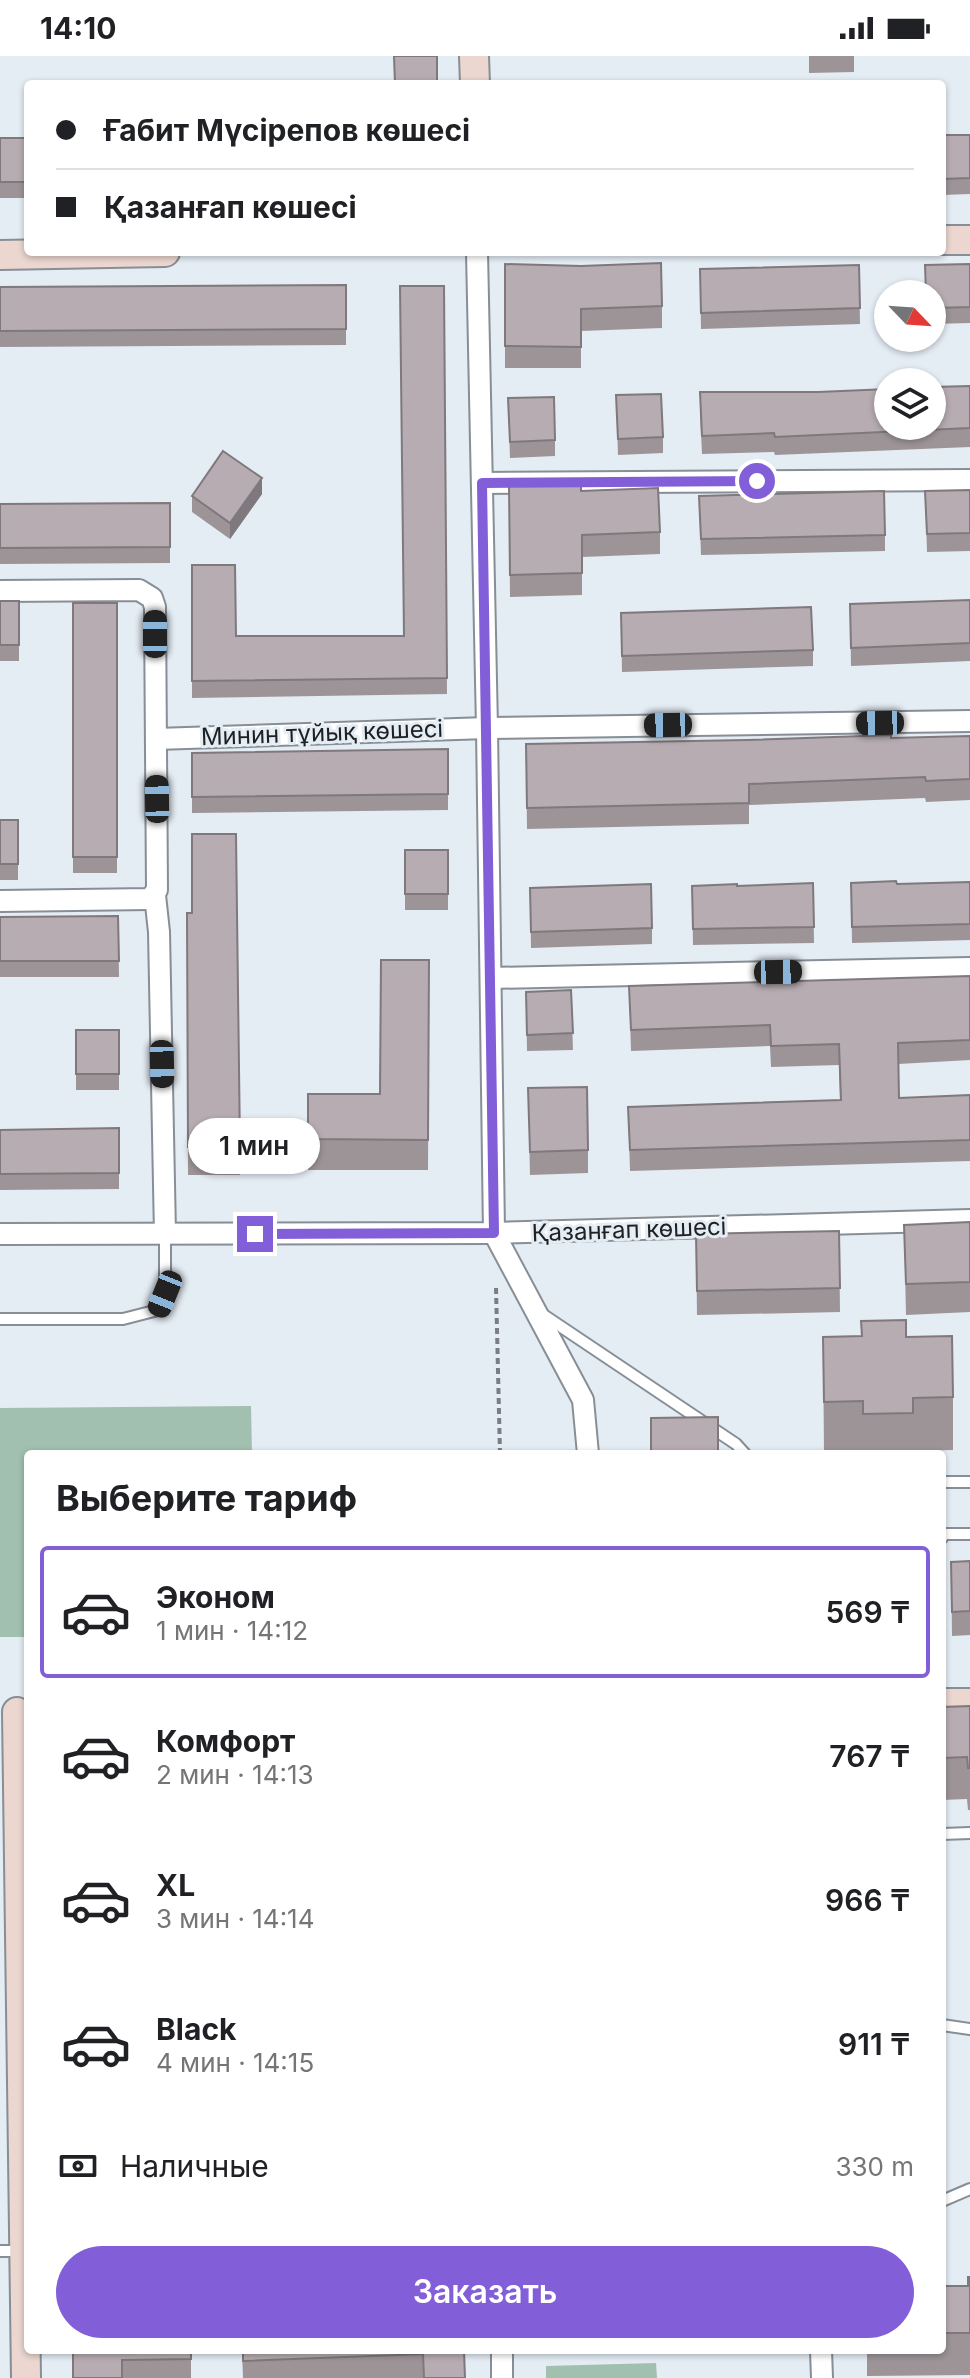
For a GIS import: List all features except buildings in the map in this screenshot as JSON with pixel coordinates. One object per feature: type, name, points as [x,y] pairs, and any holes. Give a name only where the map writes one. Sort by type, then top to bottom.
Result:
[{"type":"street","points":[[474,56],[475,80]]},
{"type":"street","points":[[946,240],[970,240]]},
{"type":"street","points":[[0,255],[24,255]]},
{"type":"street","points":[[477,256],[494,1233],[583,1400],[588,1450]]},
{"type":"street","points":[[482,483],[970,480]]},
{"type":"street","points":[[0,591],[139,590],[152,598],[155,607],[155,895],[159,932],[165,1234]]},
{"type":"street","name":"Минин тұйық көшесі","points":[[156,739],[487,728],[970,721]]},
{"type":"street","points":[[0,901],[150,899],[155,895]]},
{"type":"street","points":[[491,978],[970,968]]},
{"type":"street","name":"Қазанғап көшесі","points":[[0,1234],[494,1233],[970,1220]]},
{"type":"street","points":[[946,1703],[970,1703]]},
{"type":"street","points":[[15,1712],[12,2251],[24,2301]]},
{"type":"street","points":[[26,2354],[26,2378]]},
{"type":"street","points":[[502,2354],[502,2378]]},
{"type":"street","points":[[821,2354],[822,2378]]},
{"type":"lane","points":[[0,1319],[123,1319],[158,1310],[165,1294],[165,1234]]},
{"type":"lane","points":[[534,1309],[741,1450]]},
{"type":"lane","points":[[946,1482],[970,1482]]},
{"type":"lane","points":[[946,1534],[970,1534]]},
{"type":"lane","points":[[946,1834],[970,1833]]},
{"type":"lane","points":[[946,2026],[970,2029]]},
{"type":"lane","points":[[946,2199],[970,2189]]},
{"type":"path","points":[[496,1276],[500,1450]]},
{"type":"green space","points":[[251,1406],[252,1450],[24,1450],[24,1637],[0,1637],[0,1408]]},
{"type":"green space","points":[[656,2363],[657,2378],[546,2378],[546,2366]]},
{"type":"route","points":[[255,1234],[494,1233],[482,483],[757,481]]}]
